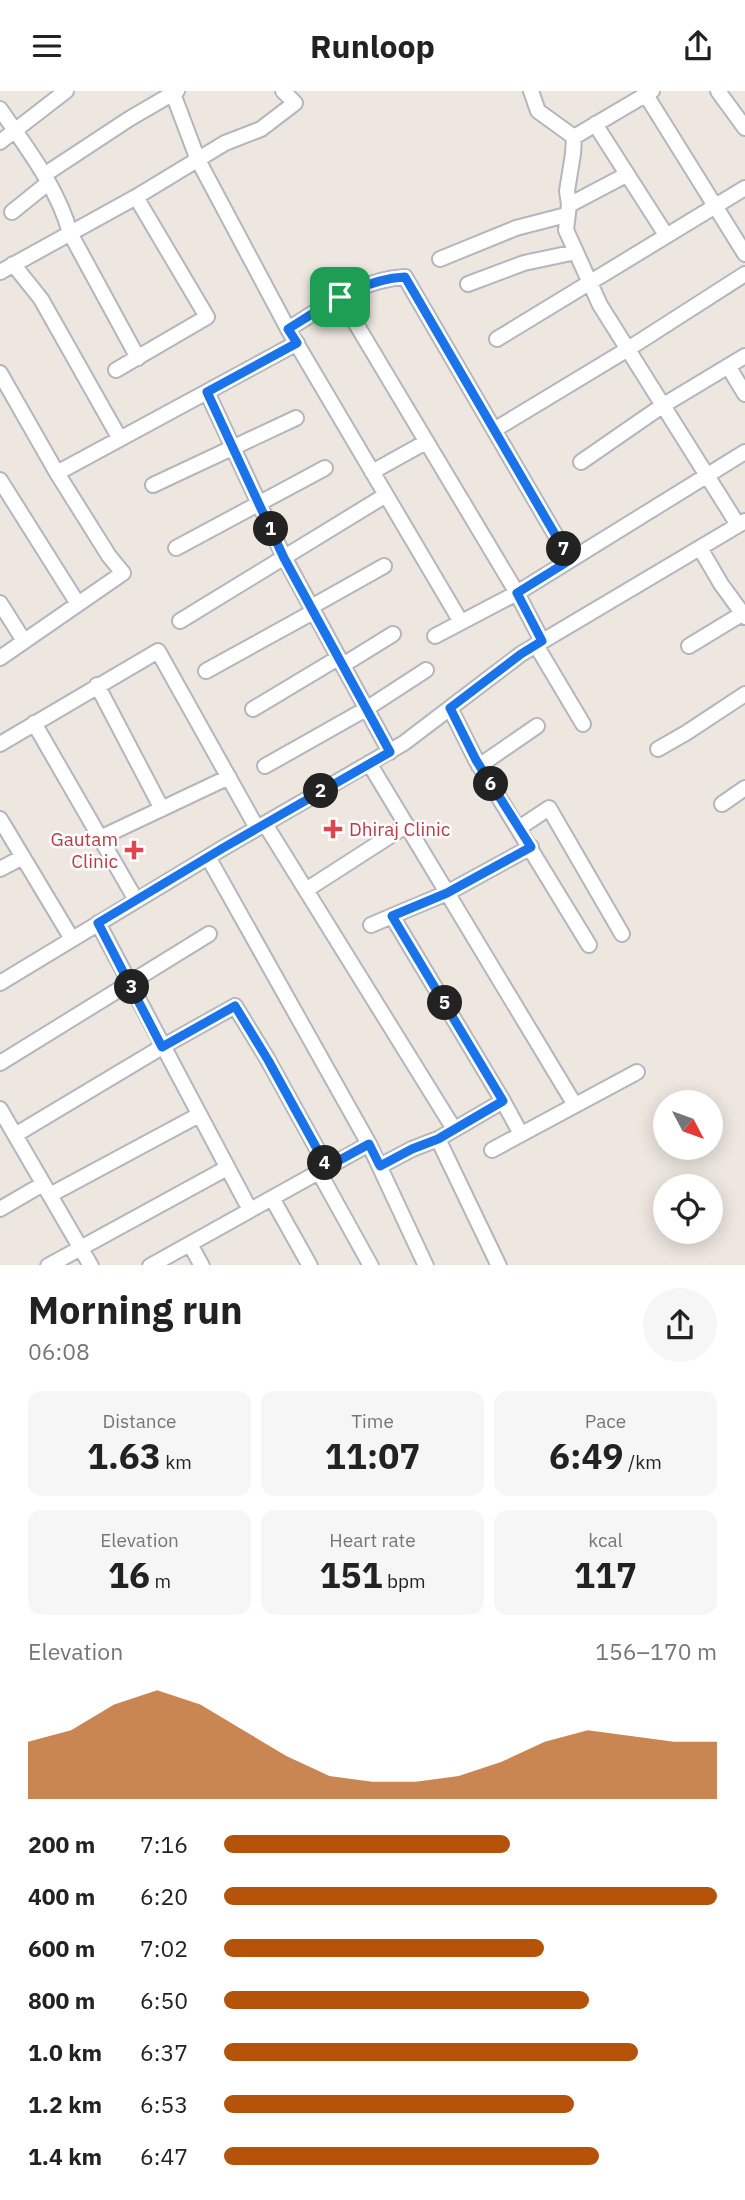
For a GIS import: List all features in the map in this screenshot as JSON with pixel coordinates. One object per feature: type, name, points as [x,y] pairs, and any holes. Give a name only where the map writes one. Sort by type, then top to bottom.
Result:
[{"type":"street","points":[[0,142],[66,91]]},
{"type":"street","points":[[0,272],[225,143],[261,129],[295,103],[283,91]]},
{"type":"street","points":[[531,91],[538,111],[574,137]]},
{"type":"street","points":[[718,91],[745,128]]},
{"type":"street","points":[[12,212],[46,179],[174,92],[198,160],[288,329],[461,622]]},
{"type":"street","points":[[574,137],[649,93],[713,207],[745,254]]},
{"type":"street","points":[[0,109],[46,179],[66,218],[70,233],[138,358]]},
{"type":"street","points":[[595,124],[666,235]]},
{"type":"street","points":[[0,983],[208,857],[390,752],[521,654],[741,523],[662,406],[600,305],[566,230],[567,191],[574,137]]},
{"type":"street","points":[[440,259],[516,227],[568,210],[626,175]]},
{"type":"street","points":[[497,339],[745,188]]},
{"type":"street","points":[[116,370],[207,317],[135,197]]},
{"type":"street","points":[[468,283],[524,263],[576,252]]},
{"type":"street","points":[[13,264],[41,299],[120,439]]},
{"type":"street","points":[[494,430],[745,274]]},
{"type":"street","points":[[288,329],[340,297],[387,278],[405,277],[570,560]]},
{"type":"street","points":[[340,297],[517,593],[539,643],[583,724]]},
{"type":"street","points":[[57,473],[297,343]]},
{"type":"street","points":[[581,462],[662,406],[745,356]]},
{"type":"street","points":[[728,366],[745,394]]},
{"type":"street","points":[[0,373],[57,473],[109,556],[123,573],[0,658]]},
{"type":"street","points":[[207,392],[284,558],[390,752]]},
{"type":"street","points":[[153,485],[296,418]]},
{"type":"street","points":[[373,472],[426,442]]},
{"type":"street","points":[[435,636],[517,593],[745,452]]},
{"type":"street","points":[[176,548],[326,468]]},
{"type":"street","points":[[0,479],[78,604]]},
{"type":"street","points":[[180,621],[386,495]]},
{"type":"street","points":[[689,646],[744,614],[721,584],[700,548]]},
{"type":"street","points":[[206,671],[384,566]]},
{"type":"street","points":[[0,603],[24,641]]},
{"type":"street","points":[[253,709],[393,633]]},
{"type":"street","points":[[0,744],[158,651],[229,777],[306,890],[454,1129]]},
{"type":"street","points":[[265,765],[366,709],[426,670]]},
{"type":"street","points":[[97,685],[162,809]]},
{"type":"street","points":[[658,749],[745,694]]},
{"type":"street","points":[[450,708],[479,766],[589,944]]},
{"type":"street","points":[[34,723],[136,900]]},
{"type":"street","points":[[479,766],[537,726]]},
{"type":"street","points":[[369,763],[575,1105]]},
{"type":"street","points":[[100,838],[229,777]]},
{"type":"street","points":[[722,804],[745,788]]},
{"type":"street","points":[[519,828],[549,808],[622,934]]},
{"type":"street","points":[[0,820],[72,939]]},
{"type":"street","points":[[306,890],[407,825]]},
{"type":"street","points":[[371,925],[447,893],[531,847]]},
{"type":"street","points":[[0,869],[23,857]]},
{"type":"street","points":[[208,857],[369,1144],[425,1265]]},
{"type":"street","points":[[392,916],[521,1134]]},
{"type":"street","points":[[98,923],[250,1210]]},
{"type":"street","points":[[0,1063],[209,934]]},
{"type":"street","points":[[15,1135],[235,1006],[268,1060],[371,1265]]},
{"type":"street","points":[[492,1150],[637,1072]]},
{"type":"street","points":[[380,1166],[438,1139],[503,1101]]},
{"type":"street","points":[[0,1109],[91,1265]]},
{"type":"street","points":[[0,1209],[199,1115]]},
{"type":"street","points":[[438,1139],[499,1265]]},
{"type":"street","points":[[150,1265],[369,1144]]},
{"type":"street","points":[[48,1265],[227,1168]]},
{"type":"street","points":[[272,1198],[310,1265]]},
{"type":"street","points":[[190,1244],[202,1265]]},
{"type":"place","name":"Dhiraj Clinic","points":[[333,829]]},
{"type":"place","name":"Gautam Clinic","points":[[134,850]]},
{"type":"route","points":[[405,277],[570,560],[517,593],[542,641],[450,708],[476,760],[531,847],[447,893],[392,916],[503,1101],[438,1139],[380,1166],[369,1144],[327,1167],[235,1006],[162,1047],[98,923],[390,752],[284,558],[207,392],[297,343],[288,329],[340,297],[387,278],[405,277]]}]
